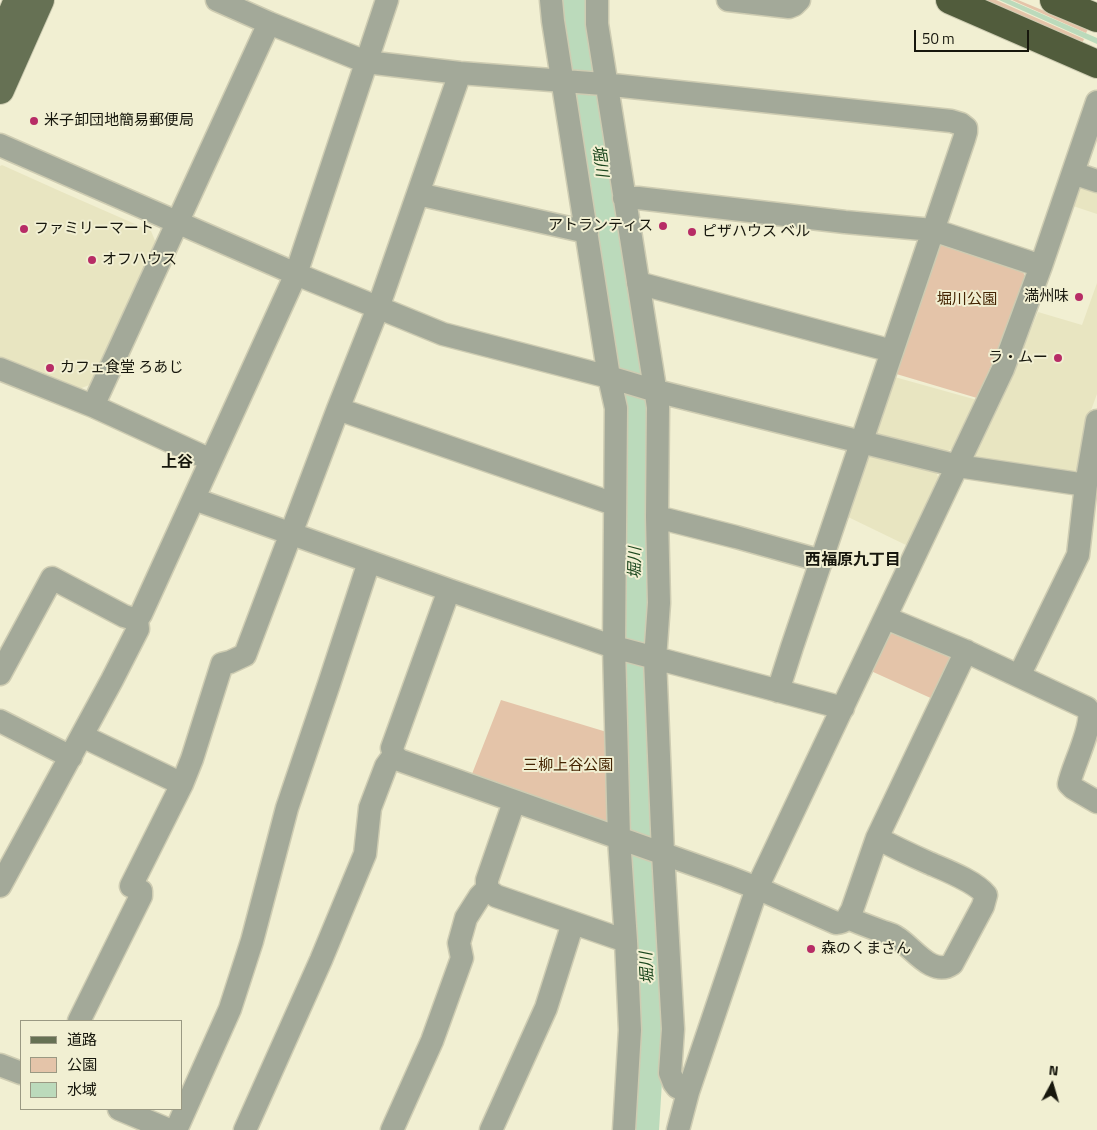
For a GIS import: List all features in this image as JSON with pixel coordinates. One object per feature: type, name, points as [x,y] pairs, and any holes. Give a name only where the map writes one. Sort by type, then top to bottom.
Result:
[{"type":"highway","points":[[950,0],[1097,64]]},
{"type":"highway","points":[[1054,0],[1097,18]]},
{"type":"main road","points":[[0,42],[18,0]]},
{"type":"main road","points":[[0,90],[40,0]]},
{"type":"street","points":[[217,0],[366,62],[460,73],[607,85],[951,121],[961,124],[966,128],[778,691]]},
{"type":"street","points":[[0,886],[71,757],[138,629],[137,620],[296,274],[387,0]]},
{"type":"street","points":[[551,0],[609,377],[616,408],[614,647],[630,1030],[624,1130]]},
{"type":"street","points":[[597,0],[598,24],[607,85],[658,407],[657,517],[659,604],[655,659],[658,852],[673,1029],[670,1073],[677,1087],[688,1092]]},
{"type":"street","points":[[728,0],[790,7],[794,6],[799,0]]},
{"type":"street","points":[[93,406],[269,23]]},
{"type":"street","points":[[79,1020],[141,896],[141,892],[131,886],[182,784],[192,759],[222,664],[245,655],[378,308],[460,73]]},
{"type":"street","points":[[678,1130],[688,1092],[757,888],[1004,369],[1097,102]]},
{"type":"street","points":[[0,145],[296,274],[443,334],[656,391],[958,466],[1086,485]]},
{"type":"street","points":[[1073,173],[1097,182]]},
{"type":"street","points":[[418,194],[587,232]]},
{"type":"street","points":[[624,198],[933,230],[1041,266]]},
{"type":"street","points":[[638,283],[892,350]]},
{"type":"street","points":[[0,369],[93,406],[211,460]]},
{"type":"street","points":[[338,409],[614,504]]},
{"type":"street","points":[[1019,676],[1078,556],[1086,485],[1097,421]]},
{"type":"street","points":[[194,499],[614,647],[843,708]]},
{"type":"street","points":[[657,517],[822,561]]},
{"type":"street","points":[[176,1130],[230,1009],[252,941],[287,808],[369,562]]},
{"type":"street","points":[[0,674],[52,578],[124,616],[137,620]]},
{"type":"street","points":[[448,590],[392,748],[394,755],[399,760],[757,888],[836,923],[843,922],[848,918],[852,910],[877,838],[966,651]]},
{"type":"street","points":[[886,618],[966,651],[1088,708],[1090,712],[1089,725],[1069,784],[1097,802]]},
{"type":"street","points":[[0,722],[71,757]]},
{"type":"street","points":[[82,736],[182,784]]},
{"type":"street","points":[[245,1130],[321,960],[365,854],[370,808],[386,766],[394,755]]},
{"type":"street","points":[[392,1130],[432,1041],[462,958],[459,943],[466,918],[480,896],[487,889],[487,880],[514,802]]},
{"type":"street","points":[[848,918],[897,937],[922,958],[941,968],[952,964],[983,906],[986,895],[981,889],[896,849],[877,838]]},
{"type":"street","points":[[487,889],[496,896],[626,941]]},
{"type":"street","points":[[491,1130],[546,1008],[573,923]]},
{"type":"street","points":[[0,1065],[20,1073]]},
{"type":"street","points":[[121,1110],[170,1130]]},
{"type":"shaded area","points":[[2,165],[151,231],[156,243],[92,384],[79,389],[0,357],[0,166]]},
{"type":"shaded area","points":[[1088,184],[1097,188],[1097,214],[1073,206],[1079,190]]},
{"type":"shaded area","name":"ラ・ムー","points":[[1097,283],[1097,394],[1090,413],[1082,469],[1075,476],[979,462],[975,455],[1006,390],[1038,312],[1082,325]]},
{"type":"shaded area","points":[[891,376],[977,400],[954,448],[945,452],[878,435],[874,428]]},
{"type":"shaded area","points":[[870,455],[936,472],[939,479],[908,546],[844,515],[862,460]]},
{"type":"green space","points":[[972,0],[996,0],[1084,39],[1081,46]]},
{"type":"green space","points":[[1012,0],[1018,0],[1088,29],[1086,33]]},
{"type":"green space","name":"堀川公園","points":[[945,243],[1022,270],[1025,276],[1004,336],[977,398],[893,373],[936,246]]},
{"type":"green space","points":[[898,631],[951,651],[954,660],[935,700],[871,671],[889,635]]},
{"type":"green space","name":"三柳上谷公園","points":[[501,700],[610,733],[609,827],[470,779]]},
{"type":"water","name":"堀川","points":[[556,0],[592,0],[646,365],[665,1033],[659,1130],[632,1130],[618,397]]},
{"type":"water","points":[[999,0],[1010,0],[1097,38],[1097,44]]},
{"type":"place","name":"米子卸団地簡易郵便局","points":[[34,121]]},
{"type":"place","name":"アトランティス","points":[[663,226]]},
{"type":"place","name":"ファミリーマート","points":[[24,229]]},
{"type":"place","name":"ピザハウス ベル","points":[[692,232]]},
{"type":"place","name":"オフハウス","points":[[92,260]]},
{"type":"place","name":"満州味","points":[[1079,297]]},
{"type":"place","name":"ラ・ムー","points":[[1058,358]]},
{"type":"place","name":"カフェ食堂 ろあじ","points":[[50,368]]},
{"type":"place","name":"森のくまさん","points":[[811,949]]},
{"type":"district","name":"上谷","points":[[177,463]]},
{"type":"district","name":"西福原九丁目","points":[[853,561]]}]
